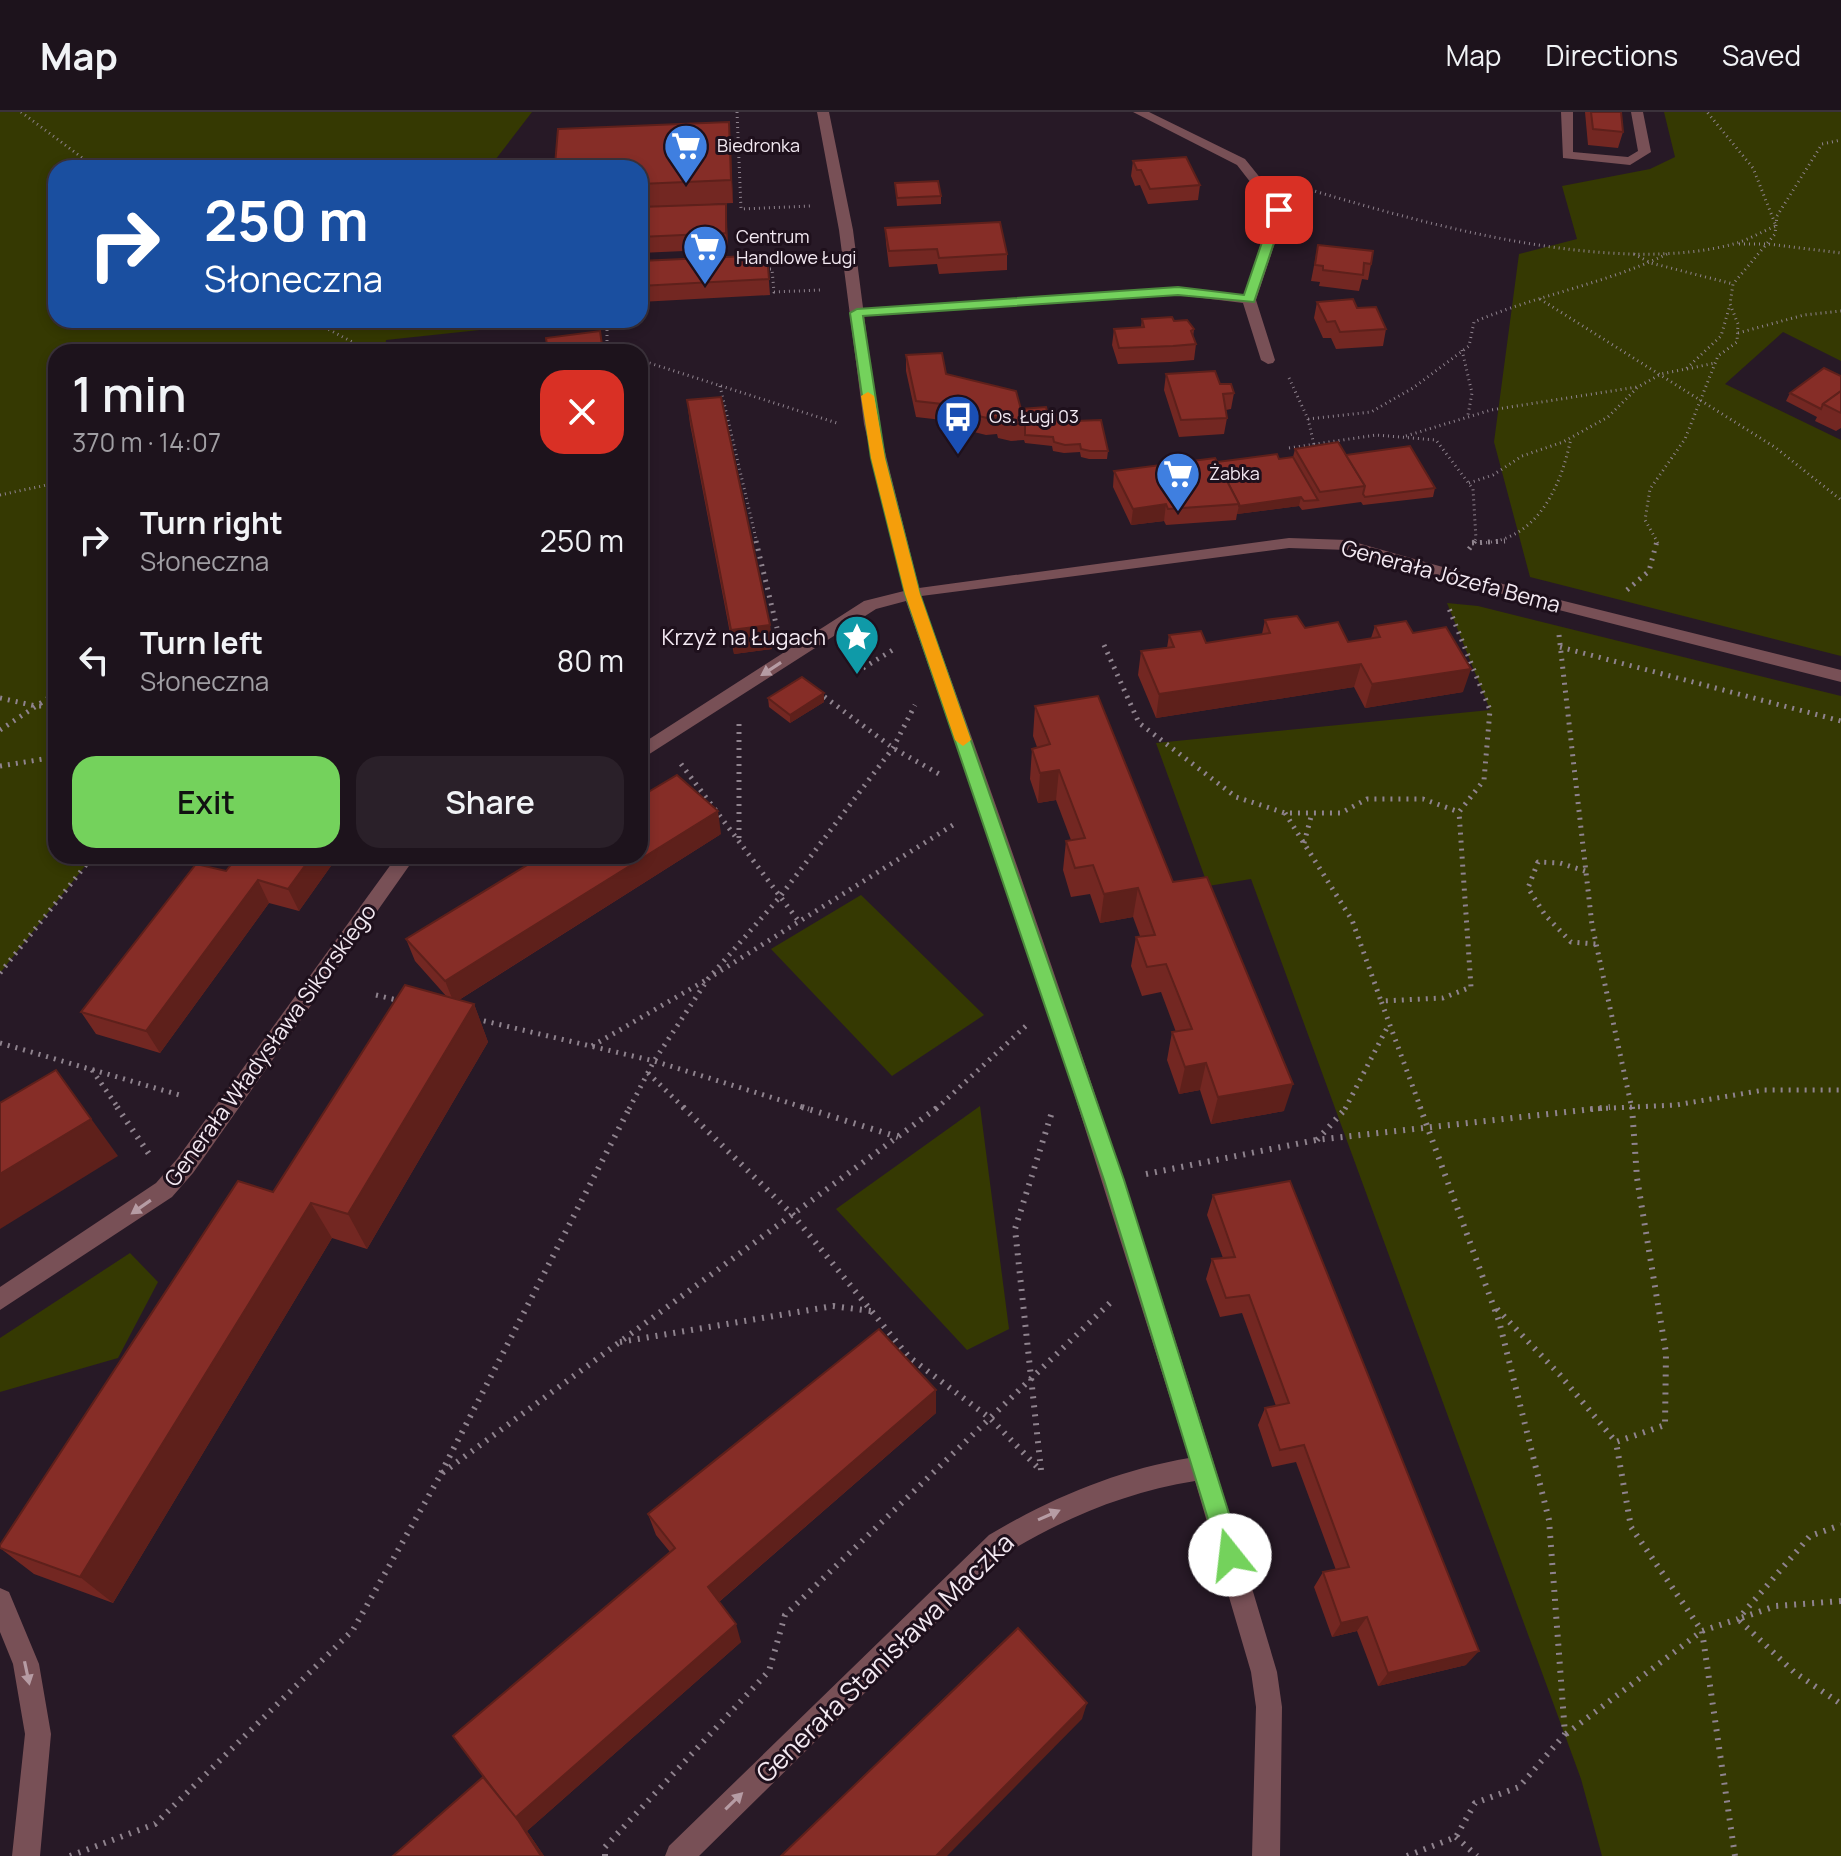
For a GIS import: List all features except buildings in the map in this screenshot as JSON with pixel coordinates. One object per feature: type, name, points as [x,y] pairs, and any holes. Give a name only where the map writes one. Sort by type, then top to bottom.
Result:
[{"type":"street","points":[[823,112],[841,205],[871,424],[912,594],[1114,1180],[1205,1467],[1264,1672],[1269,1707],[1266,1856]]},
{"type":"street","points":[[1139,112],[1241,162],[1279,210],[1249,300],[1268,360]]},
{"type":"street","points":[[1567,112],[1567,155],[1630,161],[1645,152],[1637,112]]},
{"type":"street","points":[[857,313],[1178,291],[1249,300]]},
{"type":"street","name":"Generała Józefa Bema","points":[[912,594],[1289,543],[1347,545],[1577,610],[1841,676]]},
{"type":"street","points":[[648,749],[870,605],[912,594]]},
{"type":"street","name":"Generała Władysława Sikorskiego","points":[[0,1300],[164,1190],[185,1166],[401,864]]},
{"type":"street","name":"Generała Stanisława Maczka","points":[[679,1856],[998,1544],[1047,1515],[1094,1496],[1181,1470],[1205,1467]]},
{"type":"street","points":[[0,1601],[26,1664],[38,1734],[26,1856]]},
{"type":"path","points":[[21,112],[85,160]]},
{"type":"path","points":[[737,112],[741,209],[841,205]]},
{"type":"path","points":[[1707,112],[1753,168],[1776,226]]},
{"type":"path","points":[[1686,369],[1721,336],[1733,284],[1768,244],[1777,216],[1822,144],[1841,140]]},
{"type":"path","points":[[1241,162],[1257,165],[1290,183],[1364,207],[1501,237],[1630,252],[1768,244],[1841,253]]},
{"type":"path","points":[[1733,244],[1776,226]]},
{"type":"path","points":[[1630,252],[1651,263],[1733,284]]},
{"type":"path","points":[[1308,419],[1371,412],[1441,370],[1469,346],[1474,322],[1509,306],[1604,281],[1671,252]]},
{"type":"path","points":[[757,270],[772,269],[774,292],[830,290]]},
{"type":"path","points":[[1539,299],[1776,448],[1841,500]]},
{"type":"path","points":[[1577,610],[1626,591],[1645,579],[1658,542],[1645,520],[1650,489],[1685,439],[1718,356],[1737,342],[1738,333],[1730,304]]},
{"type":"path","points":[[1738,333],[1804,315],[1841,311]]},
{"type":"path","points":[[326,328],[356,344]]},
{"type":"path","points":[[1462,350],[1472,393],[1468,415]]},
{"type":"path","points":[[1268,360],[1288,376],[1308,419],[1314,445]]},
{"type":"path","points":[[648,363],[847,426],[871,424]]},
{"type":"path","points":[[1469,483],[1493,475],[1522,456],[1572,437],[1608,417],[1638,387],[1661,374],[1715,363]]},
{"type":"path","points":[[720,386],[785,660]]},
{"type":"path","points":[[1403,437],[1431,425],[1506,405],[1551,402],[1638,387]]},
{"type":"path","points":[[1289,448],[1376,435],[1436,440],[1473,489],[1476,539],[1451,576]]},
{"type":"path","points":[[1472,543],[1506,540],[1539,517],[1567,466],[1572,437]]},
{"type":"path","points":[[0,495],[48,485]]},
{"type":"path","points":[[1381,1001],[1443,998],[1471,987],[1459,812],[1484,780],[1490,710],[1447,603],[1425,567]]},
{"type":"path","points":[[1555,604],[1596,944],[1632,1105],[1637,1178],[1666,1353],[1665,1425],[1616,1442]]},
{"type":"path","points":[[863,668],[907,641]]},
{"type":"path","points":[[1104,645],[1139,723],[1236,797],[1285,813],[1341,813],[1367,799],[1423,799],[1459,812]]},
{"type":"path","points":[[1560,647],[1841,721]]},
{"type":"path","points":[[810,686],[893,748],[950,780]]},
{"type":"path","points":[[0,698],[48,706]]},
{"type":"path","points":[[0,730],[48,698]]},
{"type":"path","points":[[70,1856],[155,1824],[353,1630],[441,1474],[654,1061],[708,979],[779,898],[893,748],[917,700]]},
{"type":"path","points":[[738,715],[741,751],[736,811],[739,842]]},
{"type":"path","points":[[675,756],[800,923]]},
{"type":"path","points":[[0,766],[48,758]]},
{"type":"path","points":[[1285,813],[1352,920],[1493,1305],[1549,1520],[1565,1734]]},
{"type":"path","points":[[1304,844],[1312,813]]},
{"type":"path","points":[[592,1046],[800,923],[961,820]]},
{"type":"path","points":[[1586,871],[1560,863],[1538,862],[1528,888],[1545,915],[1571,942],[1596,944]]},
{"type":"path","points":[[0,973],[87,864]]},
{"type":"path","points":[[376,995],[406,1002]]},
{"type":"path","points":[[468,1017],[654,1061],[899,1137]]},
{"type":"path","points":[[441,1474],[931,1114],[1031,1020]]},
{"type":"path","points":[[1316,1140],[1350,1104],[1390,1023]]},
{"type":"path","points":[[0,1043],[183,1096]]},
{"type":"path","points":[[91,1069],[155,1162]]},
{"type":"path","points":[[648,1073],[793,1215],[909,1357],[991,1419],[1041,1471],[1015,1229],[1055,1104]]},
{"type":"path","points":[[1114,1180],[1316,1140],[1426,1126],[1632,1105],[1676,1105],[1764,1090],[1841,1090]]},
{"type":"path","points":[[605,1856],[605,1847],[769,1671],[785,1615],[1123,1290]]},
{"type":"path","points":[[1493,1305],[1560,1375],[1616,1442],[1631,1527],[1702,1631],[1735,1856]]},
{"type":"path","points":[[619,1342],[833,1306],[872,1311]]},
{"type":"path","points":[[1738,1619],[1810,1536],[1841,1525]]},
{"type":"path","points":[[1407,1856],[1456,1837],[1475,1803],[1519,1787],[1565,1734],[1702,1631],[1776,1606],[1841,1601]]},
{"type":"path","points":[[1738,1619],[1794,1672],[1841,1704]]},
{"type":"path","points":[[1456,1837],[1477,1856]]},
{"type":"green space","points":[[0,112],[532,112],[495,160],[48,160],[48,328],[499,328],[386,340],[386,344],[48,344],[48,864],[87,864],[0,973]]},
{"type":"green space","points":[[1664,112],[1841,112],[1841,361],[1783,332],[1725,384],[1841,440],[1841,656],[1530,577],[1494,442],[1519,254],[1577,239],[1562,186],[1650,169],[1675,157]]},
{"type":"green space","points":[[1447,603],[1478,606],[1841,696],[1841,1856],[1602,1856],[1581,1779],[1251,879],[1208,886],[1156,743],[1490,710]]},
{"type":"green space","points":[[861,895],[984,1015],[892,1076],[771,949]]},
{"type":"green space","points":[[980,1106],[1009,1329],[967,1350],[836,1209]]},
{"type":"green space","points":[[130,1253],[158,1282],[118,1358],[0,1392],[0,1338]]},
{"type":"slow traffic","points":[[868,396],[878,458],[912,594],[963,740]]},
{"type":"place","name":"Biedronka","points":[[686,185]]},
{"type":"place","name":"Centrum Handlowe Ługi","points":[[705,286]]},
{"type":"place","name":"Os. Ługi 03","points":[[958,456]]},
{"type":"place","name":"Żabka","points":[[1178,513]]},
{"type":"place","name":"Krzyż na Ługach","points":[[857,676]]},
{"type":"route","points":[[1230,1555],[1114,1180],[912,594],[871,424],[857,313],[1178,291],[1249,300],[1279,210]]}]
